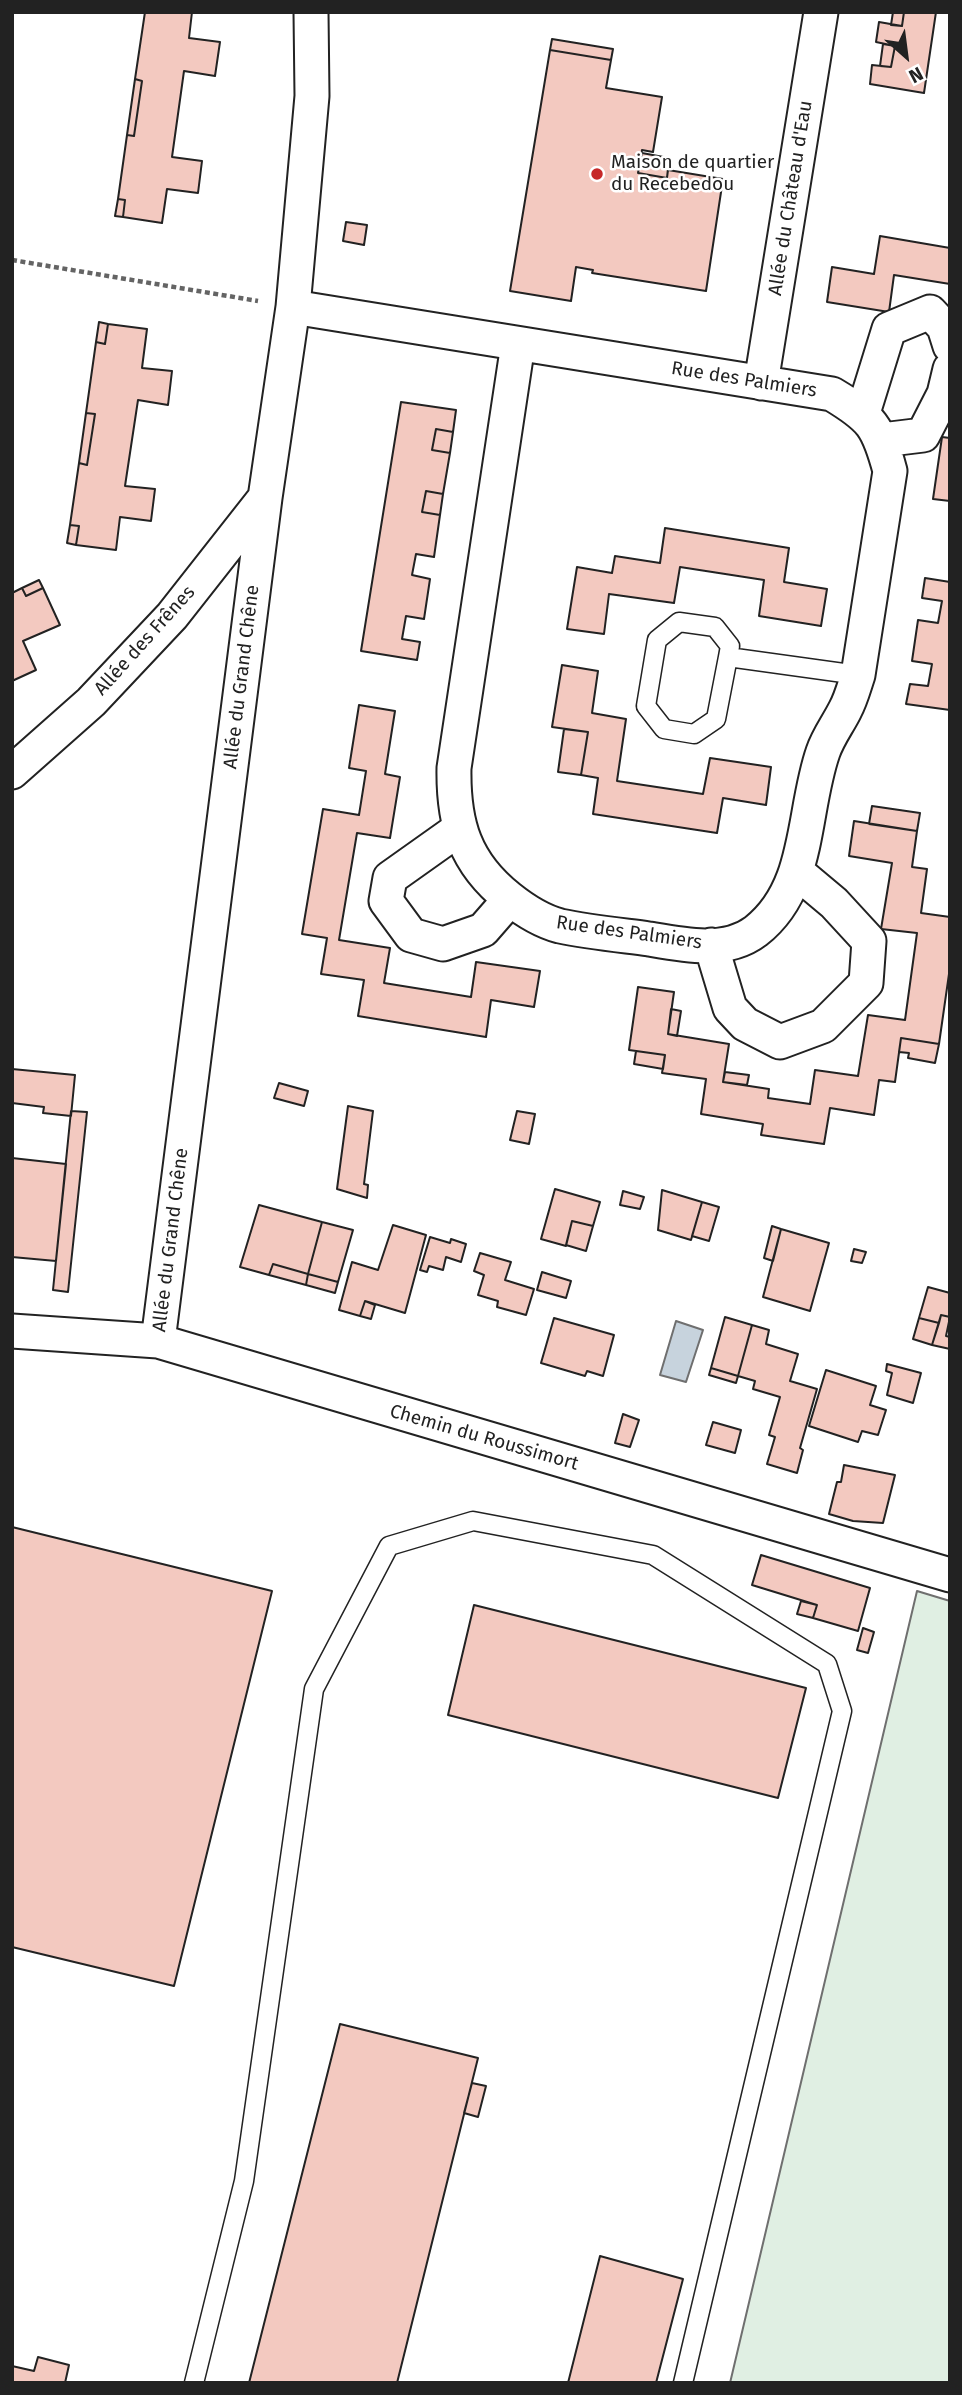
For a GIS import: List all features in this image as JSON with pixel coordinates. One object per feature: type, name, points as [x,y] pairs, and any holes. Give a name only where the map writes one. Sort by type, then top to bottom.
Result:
[{"type":"street","name":"Allée du Grand Chêne","points":[[158,1341],[264,498],[293,307],[312,96],[311,12]]},
{"type":"street","name":"Allée du Château d'Eau","points":[[761,383],[821,12]]},
{"type":"street","name":"Rue des Palmiers","points":[[293,307],[832,394],[863,413],[882,440],[890,471],[858,675],[847,707],[824,748],[815,776],[797,872],[784,901],[755,932],[726,944],[693,946],[557,925],[527,912],[489,882],[473,861],[459,828],[453,796],[454,768],[518,344]]},
{"type":"street","points":[[863,413],[889,329],[930,312],[944,327],[950,346]]},
{"type":"street","points":[[882,440],[923,435],[944,394],[950,369]]},
{"type":"street","name":"Allée des Frênes","points":[[12,772],[91,702],[172,617],[264,498]]},
{"type":"street","points":[[459,828],[390,878],[386,901],[411,935],[443,944],[483,930],[510,899]]},
{"type":"street","points":[[712,945],[730,1008],[746,1024],[780,1042],[823,1026],[866,983],[869,941],[834,903],[797,872]]},
{"type":"street","name":"Chemin du Roussimort","points":[[12,1331],[158,1341],[950,1575]]},
{"type":"lane","points":[[679,622],[715,627],[730,646],[728,657],[716,719],[694,734],[664,729],[646,706],[657,640],[679,622]]},
{"type":"lane","points":[[728,657],[858,675]]},
{"type":"lane","points":[[194,2383],[244,2181],[314,1689],[389,1546],[473,1521],[653,1555],[827,1664],[842,1711],[683,2383]]},
{"type":"path","points":[[12,260],[293,307]]},
{"type":"green space","points":[[917,1591],[950,1601],[950,2383],[730,2383]]},
{"type":"shaded area","points":[[676,1321],[703,1330],[686,1382],[660,1375]]},
{"type":"building","points":[[145,12],[192,12],[189,38],[220,42],[215,76],[184,71],[172,157],[202,161],[198,193],[167,189],[162,223],[123,217],[125,200],[118,199],[127,135],[134,136],[142,81],[135,79]]},
{"type":"building","points":[[893,12],[904,12],[902,26],[891,25]]},
{"type":"building","points":[[904,12],[936,12],[924,93],[870,84],[872,65],[891,67],[895,46],[876,42],[879,22],[902,26]]},
{"type":"building","points":[[552,39],[613,49],[611,60],[550,50]]},
{"type":"building","points":[[883,44],[895,46],[891,67],[880,66]]},
{"type":"building","points":[[550,50],[611,60],[606,88],[662,97],[653,152],[642,150],[638,173],[667,178],[668,170],[723,179],[706,291],[592,273],[593,270],[576,267],[571,301],[510,291]]},
{"type":"building","points":[[135,79],[142,81],[134,136],[127,135]]},
{"type":"building","points":[[642,153],[669,158],[667,178],[638,173]]},
{"type":"building","points":[[118,199],[125,200],[123,217],[115,216]]},
{"type":"building","points":[[346,222],[367,225],[364,245],[343,241]]},
{"type":"building","points":[[880,236],[950,248],[950,284],[894,275],[889,312],[827,302],[832,267],[874,274]]},
{"type":"building","points":[[99,322],[108,324],[105,344],[96,342]]},
{"type":"building","points":[[108,324],[147,329],[142,368],[172,371],[168,405],[138,400],[125,486],[155,489],[151,521],[120,517],[116,550],[76,545],[79,526],[70,525],[79,463],[87,465],[95,414],[86,413],[96,342],[105,344]]},
{"type":"building","points":[[401,402],[456,410],[453,432],[436,429],[432,450],[450,453],[443,494],[426,491],[422,512],[440,515],[434,557],[416,554],[412,575],[430,579],[424,619],[406,616],[402,639],[420,642],[417,660],[361,651]]},
{"type":"building","points":[[86,413],[95,414],[87,465],[79,463]]},
{"type":"building","points":[[436,429],[453,432],[450,453],[432,450]]},
{"type":"building","points":[[942,437],[950,438],[950,501],[933,499]]},
{"type":"building","points":[[426,491],[443,494],[440,515],[422,512]]},
{"type":"building","points":[[70,525],[79,526],[76,545],[67,543]]},
{"type":"building","points":[[665,528],[789,548],[784,582],[827,589],[821,626],[759,616],[764,580],[680,567],[674,603],[609,594],[604,634],[567,629],[577,567],[612,573],[615,556],[660,563]]},
{"type":"building","points":[[925,578],[950,582],[950,710],[906,704],[910,684],[928,686],[932,664],[912,661],[918,620],[938,623],[942,601],[922,598]]},
{"type":"building","points":[[39,580],[43,588],[26,596],[22,588]]},
{"type":"building","points":[[22,588],[26,596],[43,588],[60,625],[23,641],[36,670],[12,681],[12,593]]},
{"type":"building","points":[[562,665],[598,671],[592,713],[626,719],[617,781],[703,794],[710,758],[771,767],[766,805],[723,798],[717,833],[593,814],[598,778],[581,775],[588,732],[552,727]]},
{"type":"building","points":[[359,705],[395,711],[385,774],[400,777],[390,838],[357,833],[339,940],[390,948],[384,983],[471,997],[476,962],[540,971],[534,1007],[491,1000],[486,1037],[358,1016],[364,980],[321,974],[327,938],[302,934],[323,809],[359,815],[366,771],[349,768]]},
{"type":"building","points":[[564,729],[588,732],[581,775],[558,772]]},
{"type":"building","points":[[872,806],[920,813],[917,831],[869,824]]},
{"type":"building","points":[[854,821],[917,831],[912,867],[927,869],[921,913],[950,917],[950,967],[939,1044],[901,1038],[895,1082],[879,1080],[874,1115],[830,1108],[824,1144],[761,1135],[763,1124],[701,1114],[706,1079],[662,1073],[665,1055],[629,1050],[638,987],[674,992],[668,1034],[729,1044],[723,1082],[769,1089],[768,1098],[810,1104],[815,1070],[858,1076],[868,1015],[905,1020],[917,933],[881,929],[892,863],[849,856]]},
{"type":"building","points":[[671,1009],[681,1011],[677,1036],[668,1034]]},
{"type":"building","points":[[901,1038],[939,1044],[935,1063],[908,1058],[909,1053],[899,1052]]},
{"type":"building","points":[[636,1051],[665,1055],[663,1069],[634,1064]]},
{"type":"building","points":[[12,1069],[75,1075],[71,1116],[43,1113],[44,1107],[12,1103]]},
{"type":"building","points":[[725,1072],[749,1075],[747,1085],[723,1082]]},
{"type":"building","points":[[279,1083],[308,1091],[304,1106],[274,1098]]},
{"type":"building","points":[[348,1106],[373,1111],[364,1184],[368,1185],[367,1198],[337,1189]]},
{"type":"building","points":[[71,1111],[87,1112],[68,1292],[53,1290]]},
{"type":"building","points":[[517,1111],[535,1114],[529,1144],[510,1140]]},
{"type":"building","points":[[12,1158],[66,1164],[56,1261],[12,1257]]},
{"type":"building","points":[[555,1189],[600,1202],[593,1226],[572,1221],[566,1246],[541,1239]]},
{"type":"building","points":[[662,1190],[702,1202],[691,1240],[658,1230]]},
{"type":"building","points":[[623,1191],[644,1197],[640,1209],[620,1205]]},
{"type":"building","points":[[702,1202],[719,1207],[709,1241],[692,1236]]},
{"type":"building","points":[[259,1205],[322,1222],[308,1274],[273,1264],[269,1275],[240,1267]]},
{"type":"building","points":[[572,1221],[593,1226],[586,1251],[566,1245]]},
{"type":"building","points":[[322,1222],[353,1230],[338,1282],[308,1274]]},
{"type":"building","points":[[393,1225],[426,1235],[405,1313],[365,1301],[360,1316],[339,1310],[352,1262],[378,1270]]},
{"type":"building","points":[[772,1226],[781,1229],[773,1261],[764,1258]]},
{"type":"building","points":[[781,1229],[829,1243],[810,1311],[763,1297]]},
{"type":"building","points":[[430,1237],[466,1244],[461,1262],[446,1257],[443,1270],[429,1266],[427,1272],[420,1270]]},
{"type":"building","points":[[854,1249],[866,1252],[862,1263],[851,1261]]},
{"type":"building","points":[[480,1253],[511,1262],[505,1280],[534,1289],[526,1315],[497,1307],[498,1301],[478,1295],[484,1275],[474,1271]]},
{"type":"building","points":[[273,1264],[308,1274],[306,1285],[269,1275]]},
{"type":"building","points":[[542,1272],[571,1281],[566,1298],[537,1290]]},
{"type":"building","points":[[308,1274],[338,1282],[335,1293],[306,1285]]},
{"type":"building","points":[[928,1287],[950,1293],[950,1317],[941,1315],[939,1323],[919,1318]]},
{"type":"building","points":[[365,1301],[375,1305],[371,1319],[360,1316]]},
{"type":"building","points":[[941,1315],[950,1317],[946,1336],[950,1337],[950,1349],[932,1345]]},
{"type":"building","points":[[725,1317],[752,1325],[738,1376],[711,1368]]},
{"type":"building","points":[[554,1318],[614,1335],[603,1376],[587,1371],[585,1376],[541,1363]]},
{"type":"building","points":[[919,1318],[939,1323],[932,1345],[913,1339]]},
{"type":"building","points":[[752,1325],[769,1330],[766,1344],[798,1354],[790,1381],[817,1389],[800,1448],[803,1450],[797,1473],[767,1464],[775,1437],[769,1435],[780,1397],[753,1389],[755,1381],[738,1376]]},
{"type":"building","points":[[887,1364],[921,1373],[913,1403],[887,1395],[892,1373],[886,1371]]},
{"type":"building","points":[[711,1368],[738,1376],[736,1383],[709,1375]]},
{"type":"building","points":[[826,1370],[876,1386],[870,1405],[886,1410],[878,1435],[862,1431],[858,1442],[809,1426]]},
{"type":"building","points":[[623,1414],[639,1420],[630,1447],[615,1443]]},
{"type":"building","points":[[713,1422],[741,1430],[735,1453],[706,1445]]},
{"type":"building","points":[[844,1465],[895,1475],[883,1523],[853,1521],[829,1514],[837,1482],[841,1482]]},
{"type":"building","points":[[12,1527],[272,1591],[174,1986],[12,1947]]},
{"type":"building","points":[[761,1555],[870,1588],[858,1631],[813,1618],[817,1605],[752,1585]]},
{"type":"building","points":[[801,1601],[817,1605],[813,1618],[797,1614]]},
{"type":"building","points":[[474,1605],[806,1688],[778,1798],[448,1715]]},
{"type":"building","points":[[863,1628],[874,1632],[868,1653],[857,1650]]},
{"type":"building","points":[[340,2024],[478,2058],[397,2383],[249,2383]]},
{"type":"building","points":[[472,2083],[486,2086],[478,2117],[464,2113]]},
{"type":"building","points":[[600,2256],[683,2279],[656,2383],[568,2383]]},
{"type":"building","points":[[38,2357],[69,2365],[65,2383],[12,2383],[12,2366],[34,2371]]},
{"type":"place","name":"Maison de quartier du Recebedou","points":[[597,174]]}]
